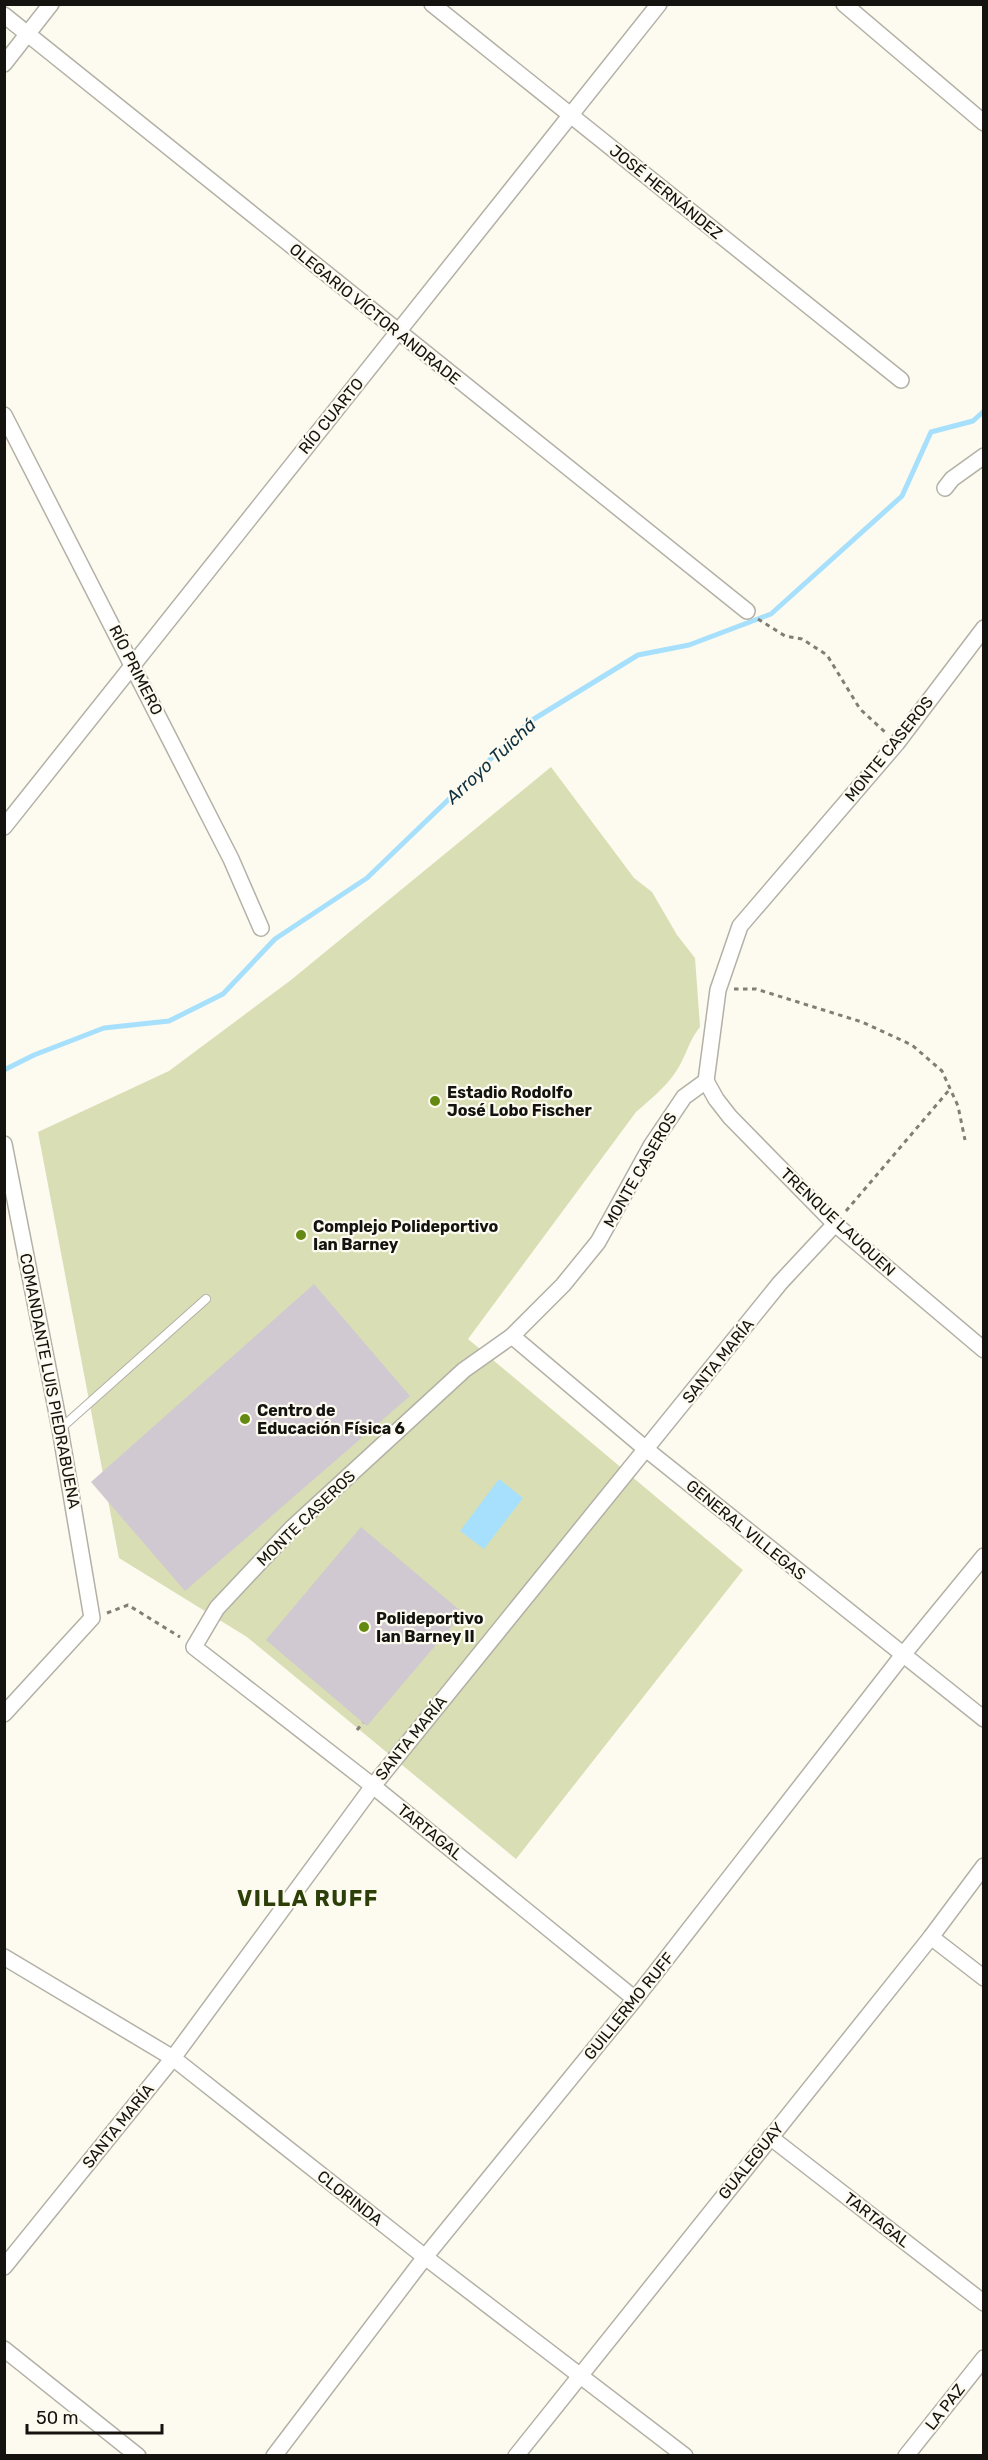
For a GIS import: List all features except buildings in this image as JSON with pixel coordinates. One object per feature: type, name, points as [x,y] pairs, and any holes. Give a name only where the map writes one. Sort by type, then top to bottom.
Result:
[{"type":"street","points":[[4,64],[51,4]]},
{"type":"street","name":"JOSÉ HERNÁNDEZ","points":[[432,4],[901,380]]},
{"type":"street","name":"RÍO CUARTO","points":[[4,827],[658,4]]},
{"type":"street","points":[[844,4],[984,123]]},
{"type":"street","name":"OLEGARIO VÍCTOR ANDRADE","points":[[4,15],[747,611]]},
{"type":"street","name":"RÍO PRIMERO","points":[[4,415],[231,859],[261,928]]},
{"type":"street","points":[[945,488],[952,479],[984,456]]},
{"type":"street","name":"MONTE CASEROS","points":[[194,1647],[217,1608],[292,1528],[465,1370],[512,1336],[563,1285],[598,1242],[651,1146],[677,1107],[684,1097],[706,1081],[718,990],[740,926],[897,743],[984,628]]},
{"type":"street","name":"TRENQUE LAUQUEN","points":[[706,1081],[730,1117],[835,1224],[984,1350]]},
{"type":"street","name":"COMANDANTE LUIS PIEDRABUENA","points":[[4,1144],[60,1429],[92,1618]]},
{"type":"street","name":"SANTA MARÍA","points":[[4,2267],[173,2058],[373,1786],[647,1450],[780,1282],[835,1224]]},
{"type":"street","name":"GENERAL VILLEGAS","points":[[512,1336],[647,1450],[902,1656],[984,1719]]},
{"type":"street","name":"GUILLERMO RUFF","points":[[274,2456],[425,2257],[635,1999],[902,1656],[984,1556]]},
{"type":"street","points":[[4,1714],[92,1618]]},
{"type":"street","name":"TARTAGAL","points":[[194,1647],[373,1786],[635,1999]]},
{"type":"street","name":"GUALEGUAY","points":[[516,2456],[931,1937],[984,1866]]},
{"type":"street","points":[[931,1937],[984,1978]]},
{"type":"street","name":"CLORINDA","points":[[4,1957],[173,2058],[425,2257],[685,2456]]},
{"type":"street","name":"TARTAGAL","points":[[770,2137],[984,2303]]},
{"type":"street","points":[[4,2349],[138,2456]]},
{"type":"street","name":"LA PAZ","points":[[906,2456],[984,2358]]},
{"type":"lane","points":[[60,1429],[207,1299]]},
{"type":"path","points":[[773,629],[785,636],[802,639],[827,656],[860,709],[897,743]]},
{"type":"path","points":[[718,990],[756,988],[862,1022],[912,1045],[942,1071],[958,1106],[965,1140]]},
{"type":"path","points":[[835,1224],[950,1089]]},
{"type":"path","points":[[92,1618],[128,1605],[194,1647]]},
{"type":"path","points":[[357,1730],[363,1723]]},
{"type":"green space","name":"Complejo Polideportivo Ian Barney","points":[[551,767],[634,878],[652,892],[677,935],[695,958],[700,1027],[673,1076],[636,1112],[468,1339],[743,1570],[516,1859],[247,1637],[119,1558],[38,1132],[169,1071],[291,980]]},
{"type":"water","points":[[499,1479],[523,1498],[484,1549],[460,1531]]},
{"type":"waterway","name":"Arroyo Tuichá","points":[[4,1070],[34,1055],[104,1028],[169,1021],[223,994],[275,939],[367,878],[529,722],[638,655],[689,645],[771,614],[902,496],[931,432],[973,421],[984,411]]},
{"type":"place","name":"Estadio Rodolfo José Lobo Fischer","points":[[435,1101]]},
{"type":"place","name":"Complejo Polideportivo Ian Barney","points":[[301,1235]]},
{"type":"place","name":"Centro de Educación Física 6","points":[[245,1419]]},
{"type":"place","name":"Polideportivo Ian Barney II","points":[[364,1627]]},
{"type":"district","name":"VILLA RUFF","points":[[308,1898]]}]
